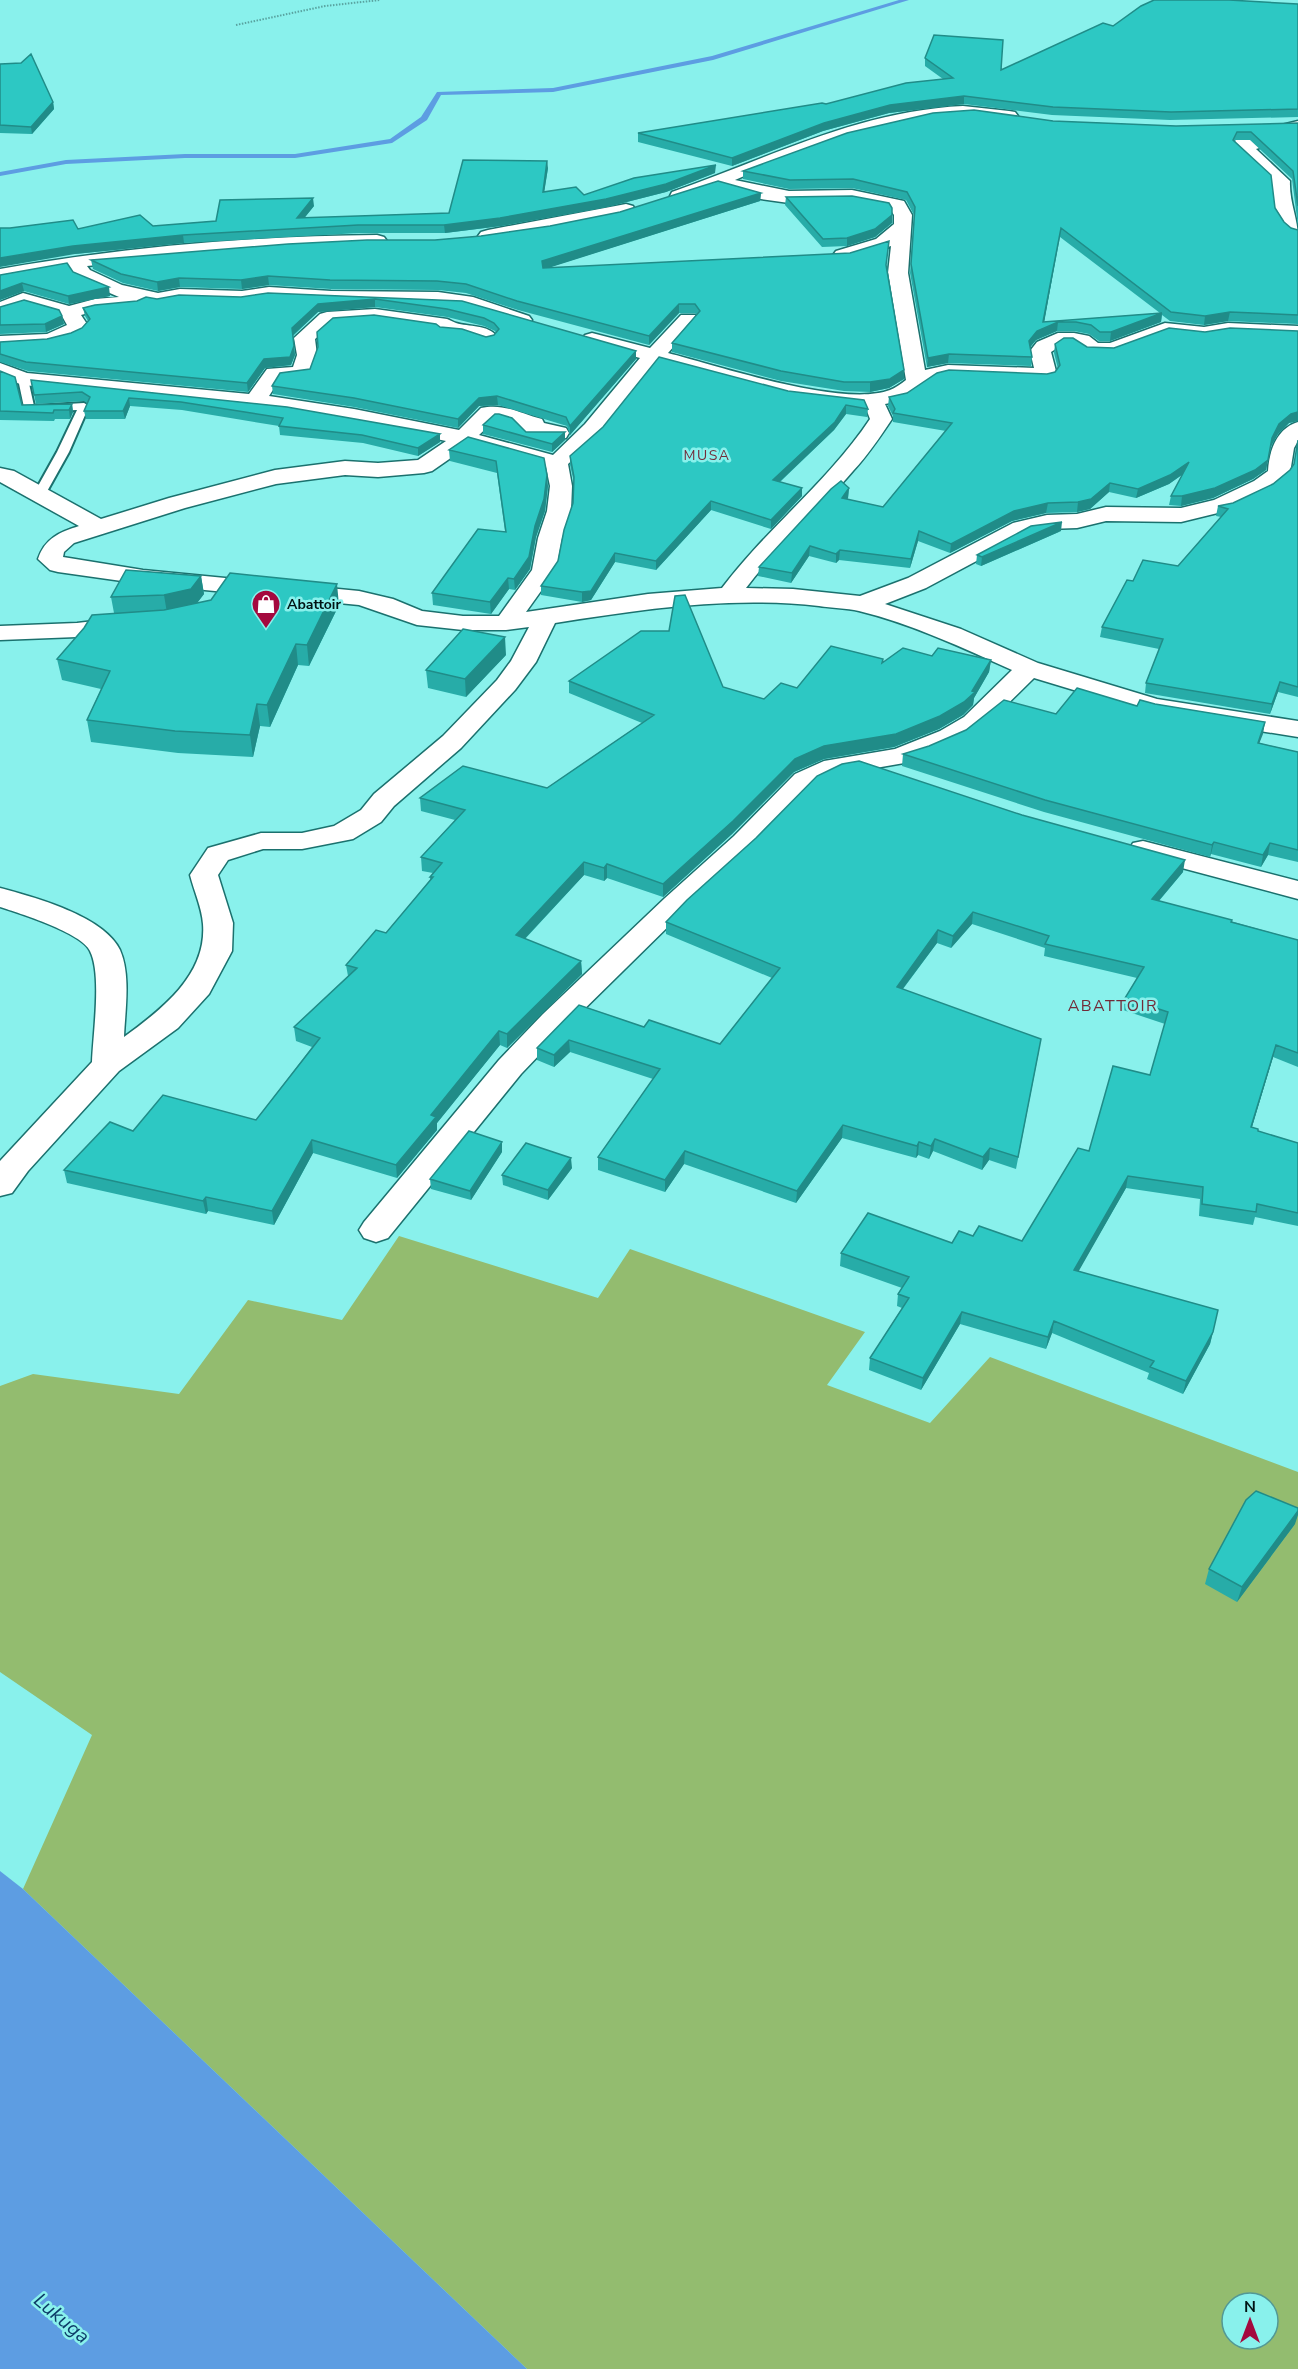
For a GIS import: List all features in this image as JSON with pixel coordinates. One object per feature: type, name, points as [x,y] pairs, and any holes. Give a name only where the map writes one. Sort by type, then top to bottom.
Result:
[{"type":"street","points":[[663,201],[720,182],[790,151],[830,137],[896,119],[964,111],[1031,119]]},
{"type":"street","points":[[1256,125],[1298,125]]},
{"type":"street","points":[[1177,143],[1242,146],[1261,143],[1266,140],[1267,134],[1298,125]]},
{"type":"street","points":[[1242,146],[1281,181],[1279,203],[1291,225],[1298,232]]},
{"type":"street","points":[[720,182],[761,193],[789,197],[870,198],[897,205],[903,215],[897,273],[917,384]]},
{"type":"street","points":[[472,239],[608,215],[641,206]]},
{"type":"street","points":[[829,256],[849,254],[883,243],[903,226]]},
{"type":"street","points":[[0,275],[75,262],[267,244],[400,241]]},
{"type":"street","points":[[75,262],[82,274],[116,290],[158,299]]},
{"type":"street","points":[[0,308],[23,299],[69,312],[95,305],[180,295],[242,297],[269,292],[331,297],[438,298],[466,302],[546,326]]},
{"type":"street","points":[[0,342],[51,340],[79,327],[69,312]]},
{"type":"street","points":[[255,401],[274,373],[302,373],[307,355],[304,338],[327,318],[375,315],[447,325],[448,329],[465,329],[488,337]]},
{"type":"street","points":[[557,463],[593,429],[627,385],[688,319]]},
{"type":"street","points":[[568,332],[779,389],[835,400],[873,400],[897,395],[928,375],[948,371],[1046,375],[1040,351],[1045,344],[1069,338],[1090,345],[1094,350],[1113,349],[1165,329],[1204,333],[1228,329],[1298,332]]},
{"type":"street","points":[[0,369],[23,379],[255,401],[348,415],[464,438],[557,463]]},
{"type":"street","points":[[0,387],[23,379]]},
{"type":"street","points":[[729,595],[763,549],[848,465],[866,443],[881,419],[873,400]]},
{"type":"street","points":[[558,433],[548,429],[535,433],[534,424],[527,424],[510,414],[489,413],[464,438],[424,466],[378,470],[345,468],[275,477],[212,493],[66,538],[53,549],[50,559],[58,565],[68,567],[142,577],[359,598],[384,604],[417,618],[463,623],[507,623],[545,619],[648,601],[729,595],[793,596],[862,604],[952,634],[1029,668],[1153,706],[1298,729]]},
{"type":"street","points":[[862,604],[917,583],[1021,528],[1047,522],[1077,521],[1106,514],[1182,515],[1222,505],[1262,486],[1279,473],[1280,455],[1285,440],[1298,429]]},
{"type":"street","points":[[507,623],[544,570],[550,538],[559,511],[561,486],[557,463]]},
{"type":"street","points":[[2,474],[98,527]]},
{"type":"street","points":[[210,606],[225,584]]},
{"type":"street","points":[[0,1185],[16,1163],[108,1064],[167,1021],[198,987],[217,951],[218,923],[204,875],[218,854],[261,842],[302,842],[343,833],[371,816],[384,800],[452,742],[506,685],[524,662],[545,619]]},
{"type":"street","points":[[0,633],[77,630],[110,624],[147,623]]},
{"type":"street","points":[[376,1230],[510,1067],[554,1021],[675,904],[744,842],[805,780],[834,767],[901,756],[949,737],[973,723],[1029,668]]},
{"type":"street","points":[[863,764],[908,781]]},
{"type":"street","points":[[1121,843],[1298,890]]},
{"type":"street","points":[[0,897],[39,909],[93,935],[104,949],[109,971],[108,1064]]},
{"type":"lane","points":[[23,379],[29,411],[84,406],[63,452],[39,495]]},
{"type":"path","points":[[236,25],[325,6],[380,0]]},
{"type":"green space","points":[[399,1236],[598,1298],[630,1249],[865,1332],[827,1385],[930,1423],[990,1357],[1298,1472],[1298,2369],[527,2369],[23,1889],[92,1735],[0,1672],[0,1386],[33,1374],[179,1394],[248,1300],[342,1320]]},
{"type":"water","name":"Lukuga","points":[[0,1871],[23,1889],[527,2369],[0,2369]]},
{"type":"building","points":[[1154,0],[1229,0],[1298,4],[1298,109],[1171,112],[1053,107],[964,96],[890,105],[824,123],[732,158],[638,133],[826,104],[906,83],[953,78],[925,58],[934,35],[1003,40],[1001,70],[1103,23],[1113,26],[1141,6]]},
{"type":"building","points":[[31,54],[53,102],[31,127],[0,125],[0,64],[21,63]]},
{"type":"building","points":[[974,110],[1053,121],[1176,126],[1298,123],[1298,206],[1293,171],[1251,132],[1237,132],[1233,140],[1271,175],[1275,208],[1284,222],[1298,230],[1298,315],[1230,312],[1205,316],[1171,312],[1061,228],[1043,322],[1162,313],[1111,332],[1100,332],[1091,325],[1076,322],[1058,322],[1037,331],[1029,341],[1032,357],[949,354],[928,358],[911,264],[915,207],[907,192],[853,179],[790,180],[743,171],[847,133],[933,113]]},
{"type":"building","points":[[463,160],[547,161],[543,192],[576,187],[584,195],[634,178],[716,165],[666,184],[606,199],[500,218],[444,225],[358,225],[183,235],[73,246],[0,258],[0,228],[73,220],[78,229],[140,215],[153,226],[216,221],[220,200],[313,198],[297,218],[449,213]]},
{"type":"building","points":[[718,181],[761,193],[542,261],[543,268],[850,253],[889,241],[886,265],[904,370],[890,379],[844,382],[781,371],[672,343],[700,311],[695,304],[679,304],[649,336],[517,301],[466,284],[437,281],[330,280],[268,276],[241,280],[179,278],[157,282],[121,274],[91,260],[288,244],[367,240],[435,240],[481,236],[550,226],[620,212]]},
{"type":"building","points":[[852,196],[889,203],[892,215],[875,229],[847,238],[823,239],[786,197]]},
{"type":"building","points":[[67,263],[73,272],[109,287],[68,296],[22,283],[0,291],[0,275]]},
{"type":"building","points":[[268,293],[462,301],[636,351],[570,426],[566,417],[497,396],[479,398],[458,419],[354,398],[272,386],[280,373],[310,369],[318,347],[317,332],[333,318],[374,315],[462,329],[486,337],[494,335],[499,329],[494,323],[484,318],[447,309],[375,299],[318,304],[292,328],[294,346],[290,357],[264,359],[247,383],[26,362],[0,354],[0,342],[47,339],[82,328],[90,319],[83,308],[95,305],[137,301],[146,297],[157,299],[179,295],[241,297]]},
{"type":"building","points":[[24,300],[59,310],[62,316],[45,324],[0,325],[0,307]]},
{"type":"building","points":[[1169,328],[1205,332],[1230,328],[1298,331],[1298,412],[1291,414],[1279,424],[1272,438],[1268,460],[1255,470],[1215,488],[1182,496],[1171,496],[1189,462],[1170,475],[1138,489],[1110,483],[1091,499],[1048,503],[1014,511],[951,544],[919,531],[911,559],[840,550],[836,554],[810,546],[792,573],[759,567],[841,481],[849,488],[842,498],[883,507],[952,423],[893,413],[895,409],[889,397],[907,393],[937,373],[949,370],[1047,374],[1055,372],[1060,365],[1055,344],[1064,338],[1073,338],[1087,347],[1114,348]]},
{"type":"building","points":[[659,357],[788,391],[864,400],[868,409],[846,405],[835,422],[773,480],[802,488],[771,520],[711,501],[656,561],[615,553],[591,591],[582,592],[541,586],[558,561],[564,530],[573,503],[574,477],[570,456],[603,427]]},
{"type":"building","points":[[0,371],[15,377],[22,405],[72,404],[69,410],[54,410],[53,413],[0,411]]},
{"type":"building","points":[[31,380],[287,407],[440,434],[418,448],[362,435],[279,426],[283,418],[181,402],[129,398],[123,411],[84,411],[90,397],[82,392],[34,395]]},
{"type":"building","points":[[495,414],[512,418],[526,432],[565,432],[552,444],[483,425]]},
{"type":"building","points":[[468,437],[544,458],[547,475],[544,499],[535,526],[529,557],[514,579],[508,578],[490,602],[432,593],[478,529],[506,532],[496,461],[449,450]]},
{"type":"building","points":[[1298,440],[1298,687],[1280,682],[1272,704],[1146,683],[1163,639],[1102,627],[1127,580],[1133,581],[1143,560],[1178,566],[1228,509],[1218,506],[1233,503],[1273,484],[1290,470],[1294,464]]},
{"type":"building","points":[[1062,522],[982,557],[977,555],[1031,526]]},
{"type":"building","points":[[126,570],[201,576],[191,589],[164,595],[111,597]]},
{"type":"building","points":[[230,573],[337,584],[307,645],[296,644],[267,705],[257,704],[250,735],[175,731],[87,720],[110,671],[57,659],[84,628],[92,615],[164,610],[211,600]]},
{"type":"building","points":[[685,595],[723,687],[764,699],[781,683],[797,688],[831,646],[883,659],[882,663],[903,648],[932,656],[938,648],[991,660],[972,691],[975,692],[964,702],[940,716],[896,734],[824,746],[795,759],[733,821],[663,884],[607,864],[604,868],[584,862],[516,935],[581,961],[507,1034],[499,1031],[431,1115],[436,1117],[396,1165],[312,1140],[272,1211],[206,1197],[203,1201],[64,1170],[110,1122],[133,1131],[163,1095],[256,1120],[320,1038],[294,1027],[357,968],[346,965],[376,930],[386,933],[442,863],[421,857],[465,810],[420,798],[463,766],[547,788],[654,715],[569,681],[641,631],[669,631],[675,596]]},
{"type":"building","points":[[463,629],[505,637],[465,679],[426,670]]},
{"type":"building","points":[[1077,688],[1137,706],[1140,700],[1265,722],[1258,743],[1298,752],[1298,850],[1270,843],[1263,855],[1214,842],[1212,845],[1045,800],[903,754],[966,730],[1004,700],[1056,714]]},
{"type":"building","points":[[859,761],[1022,815],[1185,860],[1152,899],[1298,940],[1298,1053],[1276,1045],[1251,1127],[1298,1143],[1298,1213],[1257,1204],[1256,1212],[1202,1204],[1203,1187],[1128,1176],[1074,1270],[1218,1310],[1213,1332],[1186,1381],[1150,1367],[1154,1361],[1054,1321],[1048,1337],[962,1312],[923,1378],[870,1358],[909,1298],[898,1294],[909,1277],[841,1253],[868,1213],[952,1243],[959,1231],[973,1236],[979,1226],[1022,1241],[1078,1148],[1089,1151],[1113,1066],[1150,1075],[1168,1012],[1125,998],[1144,967],[1045,944],[1049,936],[973,912],[953,936],[938,930],[897,987],[1041,1039],[1018,1157],[990,1148],[983,1157],[935,1139],[931,1146],[919,1142],[917,1146],[843,1125],[797,1191],[685,1151],[665,1180],[598,1157],[660,1069],[569,1040],[554,1055],[537,1048],[579,1005],[644,1027],[649,1020],[720,1044],[780,968],[666,922],[756,838],[817,776],[842,764]]},
{"type":"building","points":[[469,1131],[502,1142],[470,1191],[430,1179]]},
{"type":"building","points":[[526,1143],[571,1158],[548,1190],[502,1175]]},
{"type":"building","points":[[1256,1491],[1298,1508],[1298,1511],[1242,1587],[1209,1569],[1246,1500]]},
{"type":"waterway","points":[[0,174],[66,162],[185,156],[295,156],[392,141],[424,118],[439,93],[553,90],[713,58],[906,0]]},
{"type":"place","name":"Abattoir","points":[[266,630]]},
{"type":"district","name":"MUSA","points":[[707,455]]},
{"type":"district","name":"ABATTOIR","points":[[1113,1005]]}]
